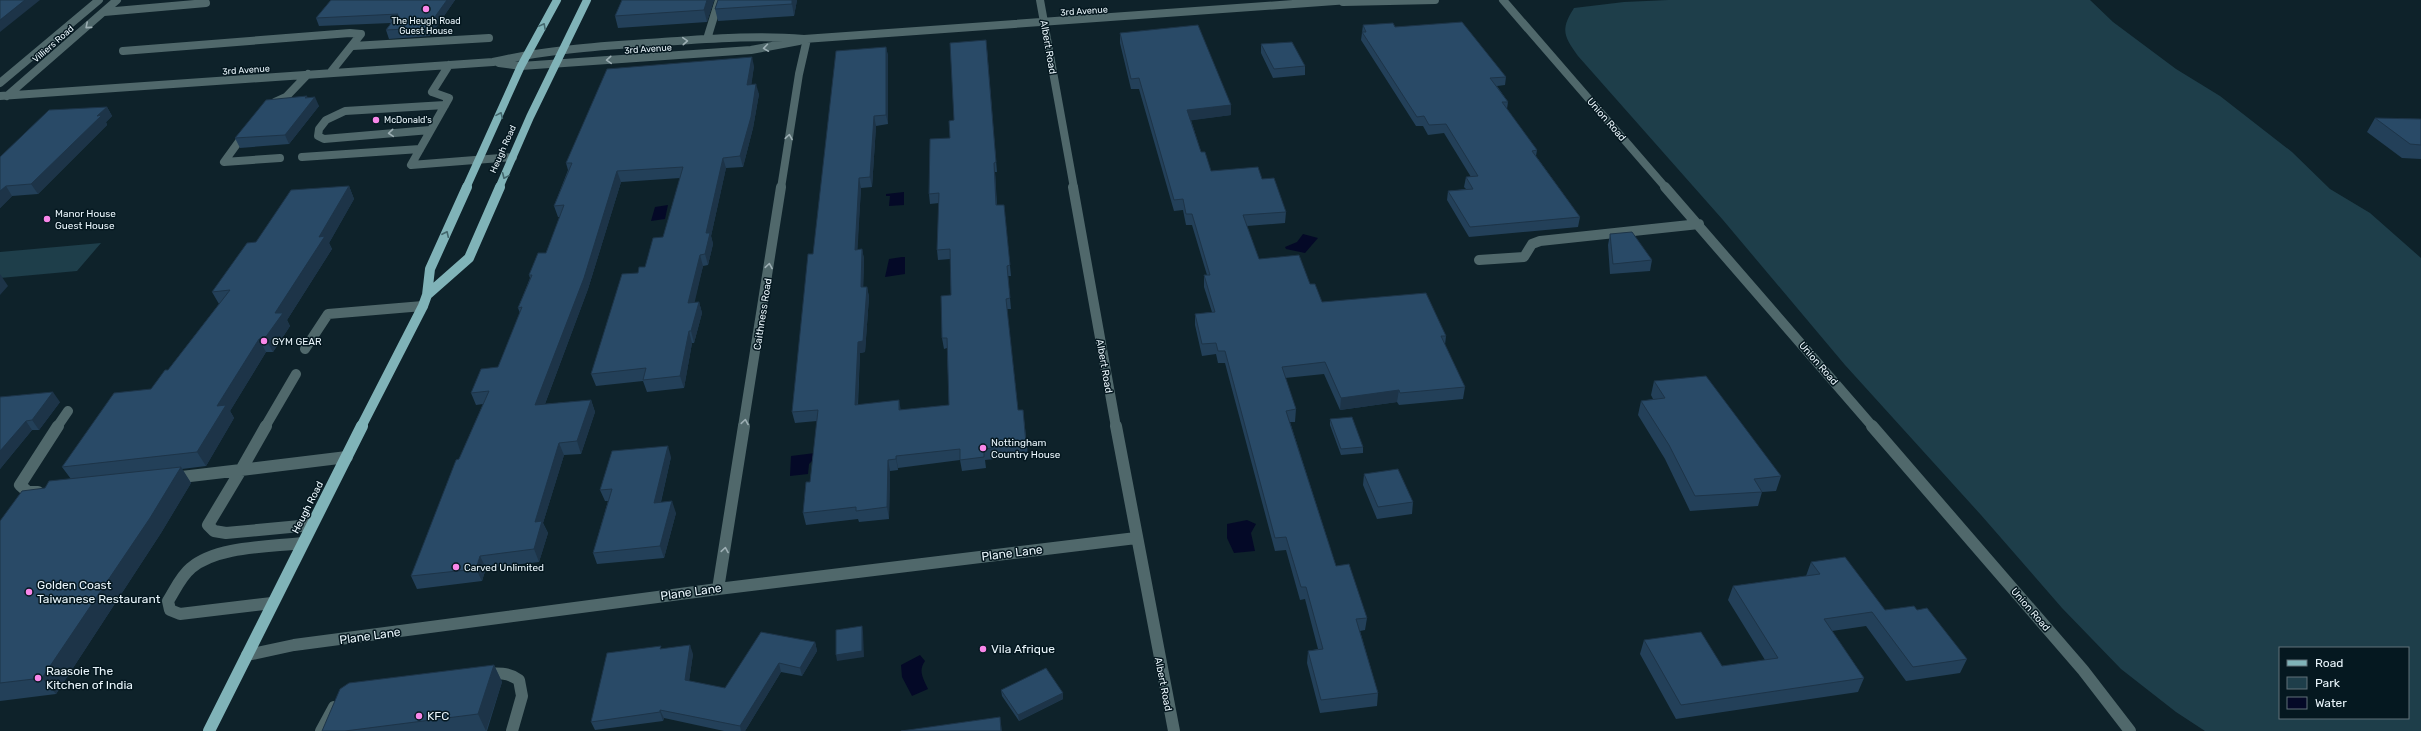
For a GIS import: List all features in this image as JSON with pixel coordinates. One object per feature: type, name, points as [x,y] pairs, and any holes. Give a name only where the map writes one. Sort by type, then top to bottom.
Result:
[{"type":"main road","name":"Heugh Road","points":[[209,731],[311,525],[425,301],[430,269],[522,66],[557,0]]},
{"type":"main road","name":"Heugh Road","points":[[425,301],[469,258],[513,157],[562,50],[587,0]]},
{"type":"street","name":"Villiers Road","points":[[0,83],[99,0]]},
{"type":"street","name":"Villiers Road","points":[[0,102],[117,0]]},
{"type":"street","points":[[707,39],[719,0]]},
{"type":"street","name":"Albert Road","points":[[1040,0],[1136,538],[1174,731]]},
{"type":"street","name":"3rd Avenue","points":[[1340,2],[1349,0]]},
{"type":"street","name":"3rd Avenue","points":[[0,96],[493,62],[529,52],[707,39],[754,37],[806,39],[1340,2],[1435,0]]},
{"type":"street","name":"Union Road","points":[[1503,0],[1699,224],[2083,670],[2130,731]]},
{"type":"street","points":[[104,12],[206,3]]},
{"type":"street","points":[[123,51],[350,33],[361,34],[353,46],[330,73]]},
{"type":"street","points":[[353,46],[489,38]]},
{"type":"street","name":"3rd Avenue","points":[[493,62],[522,66],[751,50],[781,46],[806,39]]},
{"type":"street","name":"Caithness Road","points":[[718,589],[799,74],[806,39]]},
{"type":"street","points":[[447,102],[432,92],[449,65]]},
{"type":"street","points":[[267,105],[286,98],[308,74]]},
{"type":"street","points":[[340,105],[447,102]]},
{"type":"street","points":[[447,102],[411,165],[513,157]]},
{"type":"street","points":[[430,130],[324,139],[318,136],[320,129],[326,120],[345,110],[447,102]]},
{"type":"street","points":[[252,123],[224,162],[280,158]]},
{"type":"street","points":[[302,157],[420,149]]},
{"type":"street","points":[[1479,260],[1524,257],[1532,244],[1540,241],[1699,224]]},
{"type":"street","points":[[305,349],[328,314],[425,301]]},
{"type":"street","points":[[296,374],[208,525],[214,531],[226,533],[311,525]]},
{"type":"street","points":[[51,491],[28,492],[23,489],[20,484],[68,411]]},
{"type":"street","points":[[165,479],[347,456]]},
{"type":"street","name":"Plane Lane","points":[[247,655],[294,645],[718,589],[1136,538]]},
{"type":"street","points":[[272,603],[180,614],[170,610],[168,601],[189,568],[200,560],[216,554],[302,543]]},
{"type":"street","points":[[473,676],[502,672],[513,674],[521,680],[524,689],[512,731]]},
{"type":"street","points":[[321,731],[332,709],[344,698]]},
{"type":"green space","points":[[1668,0],[2090,0],[2113,22],[2176,69],[2220,96],[2292,152],[2330,189],[2370,213],[2421,258],[2421,731],[2205,731],[2176,712],[2121,669],[2062,608],[1981,515],[1845,365],[1723,220],[1578,56],[1567,38],[1565,28],[1574,8],[1624,2]]},
{"type":"green space","points":[[101,243],[77,271],[0,278],[0,252]]},
{"type":"water","points":[[904,192],[904,205],[889,206],[890,196],[886,196],[886,194]]},
{"type":"water","points":[[668,205],[665,219],[651,221],[655,207]]},
{"type":"water","points":[[1303,234],[1318,238],[1305,253],[1286,249],[1285,247],[1297,242]]},
{"type":"water","points":[[905,257],[905,274],[885,277],[889,259]]},
{"type":"water","points":[[815,453],[815,458],[809,464],[808,474],[790,476],[791,456]]},
{"type":"water","points":[[1247,520],[1256,524],[1251,533],[1255,551],[1234,553],[1227,538],[1227,524]]},
{"type":"water","points":[[920,655],[925,661],[922,671],[923,678],[928,689],[912,696],[902,677],[901,665]]},
{"type":"building","points":[[0,0],[25,0],[0,20]]},
{"type":"building","points":[[331,0],[447,0],[427,28],[386,30],[398,14],[316,18]]},
{"type":"building","points":[[622,0],[707,0],[704,10],[615,16]]},
{"type":"building","points":[[718,0],[792,0],[792,4],[715,9]]},
{"type":"building","points":[[1462,22],[1506,77],[1490,78],[1508,102],[1502,102],[1537,150],[1532,151],[1580,217],[1470,227],[1448,191],[1473,189],[1466,177],[1478,176],[1446,124],[1429,125],[1424,116],[1417,117],[1362,32],[1366,32],[1363,25],[1393,23],[1395,27]]},
{"type":"building","points":[[1198,25],[1231,105],[1187,110],[1201,152],[1205,152],[1211,171],[1258,167],[1262,179],[1274,178],[1286,212],[1243,215],[1259,259],[1299,255],[1310,284],[1315,284],[1322,302],[1426,293],[1446,336],[1441,336],[1465,387],[1400,393],[1399,390],[1341,398],[1325,362],[1282,367],[1296,409],[1286,411],[1336,566],[1349,564],[1367,618],[1356,619],[1378,693],[1321,700],[1308,651],[1323,649],[1306,587],[1301,587],[1286,537],[1275,538],[1225,351],[1218,351],[1216,343],[1202,344],[1195,314],[1215,312],[1204,275],[1210,275],[1192,214],[1186,214],[1183,199],[1174,200],[1139,78],[1131,79],[1120,33]]},
{"type":"building","points":[[986,40],[996,162],[994,163],[996,205],[1004,205],[1010,265],[1007,266],[1010,298],[1006,299],[1018,410],[1023,410],[1026,444],[984,449],[984,457],[960,460],[960,449],[896,456],[896,459],[888,460],[887,507],[856,511],[856,507],[803,513],[806,482],[810,482],[818,410],[792,412],[808,254],[813,254],[836,51],[886,47],[886,115],[874,116],[870,177],[859,178],[855,250],[862,249],[861,287],[867,287],[863,341],[858,342],[855,405],[899,400],[899,410],[949,405],[947,338],[942,338],[941,296],[951,295],[950,249],[937,250],[939,193],[929,194],[930,139],[950,138],[949,121],[954,120],[950,43]]},
{"type":"building","points":[[1292,42],[1305,66],[1274,69],[1261,44]]},
{"type":"building","points":[[752,57],[747,85],[756,84],[751,117],[740,156],[723,158],[706,233],[710,233],[705,254],[700,255],[688,303],[699,302],[691,331],[689,331],[680,376],[643,380],[646,368],[591,374],[622,274],[638,273],[639,267],[645,267],[653,238],[663,237],[683,167],[617,171],[584,278],[535,405],[591,400],[577,441],[559,443],[535,522],[542,521],[534,549],[480,556],[476,569],[411,576],[456,460],[459,459],[489,391],[471,393],[481,369],[498,367],[522,307],[518,308],[532,275],[529,275],[538,253],[546,253],[564,205],[554,206],[572,163],[566,163],[607,69]]},
{"type":"building","points":[[307,96],[305,98],[315,97],[285,135],[235,138],[266,100]]},
{"type":"building","points":[[107,107],[97,116],[102,115],[31,184],[6,186],[0,191],[0,157],[49,110]]},
{"type":"building","points":[[2375,118],[2421,119],[2421,145],[2410,144]]},
{"type":"building","points":[[349,186],[319,237],[325,236],[275,313],[283,313],[265,338],[259,339],[217,406],[226,405],[197,452],[62,467],[114,393],[151,389],[165,370],[168,370],[230,290],[212,292],[247,243],[256,242],[291,190]]},
{"type":"building","points":[[1632,232],[1652,260],[1613,264],[1610,234]]},
{"type":"building","points":[[1706,376],[1781,476],[1754,479],[1762,492],[1695,496],[1669,445],[1641,401],[1665,398],[1654,381]]},
{"type":"building","points":[[53,392],[32,420],[26,421],[0,451],[0,397]]},
{"type":"building","points":[[1352,417],[1363,447],[1341,449],[1330,419]]},
{"type":"building","points":[[668,446],[654,503],[672,501],[660,546],[593,553],[612,489],[600,490],[612,451]]},
{"type":"building","points":[[181,467],[150,518],[42,678],[0,683],[0,521],[22,491],[45,488],[49,481]]},
{"type":"building","points":[[1398,469],[1413,502],[1378,507],[1364,474]]},
{"type":"building","points":[[1845,557],[1885,610],[1914,606],[1917,610],[1927,608],[1967,659],[1913,667],[1872,612],[1824,619],[1864,678],[1681,705],[1644,640],[1701,632],[1722,666],[1778,658],[1733,586],[1820,574],[1811,562]]},
{"type":"building","points":[[862,626],[862,651],[836,655],[836,630]]},
{"type":"building","points":[[761,632],[815,642],[800,668],[779,663],[740,726],[660,710],[660,712],[591,722],[607,653],[661,646],[660,649],[690,645],[685,680],[725,688]]},
{"type":"building","points":[[494,665],[478,714],[345,731],[322,731],[340,689],[349,683]]},
{"type":"building","points":[[1046,668],[1063,693],[1018,715],[1001,690]]},
{"type":"building","points":[[1000,717],[1001,731],[901,731]]},
{"type":"place","name":"The Heugh Road Guest House","points":[[426,9]]},
{"type":"place","name":"McDonald's","points":[[376,120]]},
{"type":"place","name":"Manor House Guest House","points":[[47,219]]},
{"type":"place","name":"GYM GEAR","points":[[264,341]]},
{"type":"place","name":"Nottingham Country House","points":[[983,448]]},
{"type":"place","name":"Carved Unlimited","points":[[456,567]]},
{"type":"place","name":"Golden Coast Taiwanese Restaurant","points":[[29,592]]},
{"type":"place","name":"Vila Afrique","points":[[983,649]]},
{"type":"place","name":"Raasoie The Kitchen of India","points":[[38,678]]},
{"type":"place","name":"KFC","points":[[419,716]]}]
